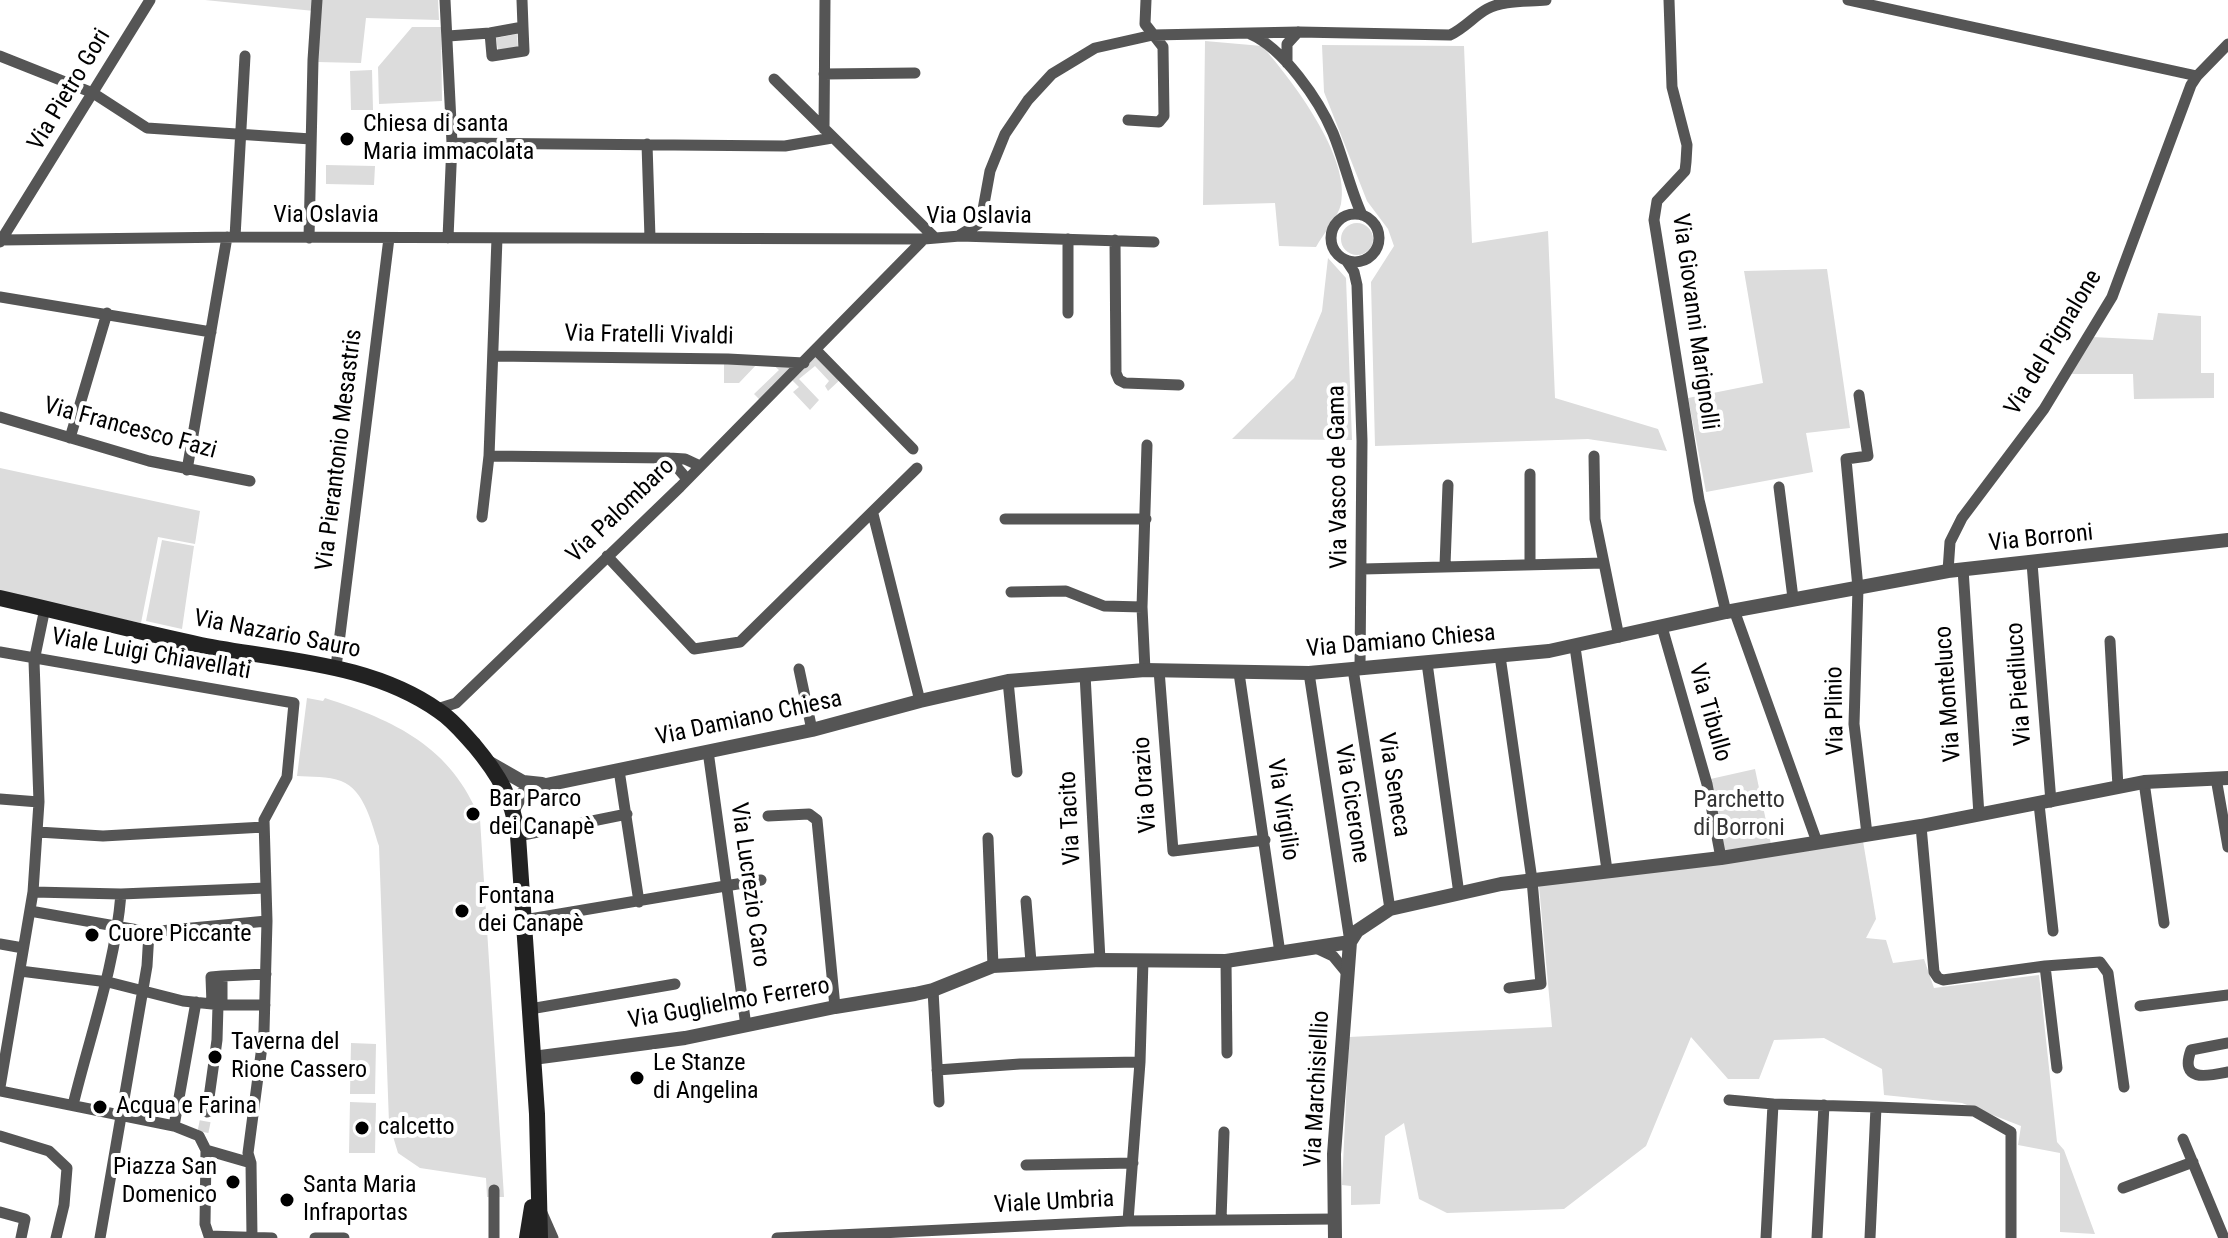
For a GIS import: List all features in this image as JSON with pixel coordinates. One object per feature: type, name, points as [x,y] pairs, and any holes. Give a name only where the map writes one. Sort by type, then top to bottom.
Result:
[{"type":"main road","name":"Via Nazario Sauro","points":[[0,598],[204,645],[336,667],[402,691],[437,709],[455,724],[488,762],[514,808],[518,836],[533,1058],[540,1238]]},
{"type":"main road","name":"Via Nazario Sauro","points":[[527,1238],[538,1170]]},
{"type":"street","name":"Via Pietro Gori","points":[[1,241],[150,0]]},
{"type":"street","points":[[309,238],[317,0]]},
{"type":"street","points":[[445,0],[452,143],[448,238]]},
{"type":"street","points":[[490,33],[492,56],[524,51],[522,0]]},
{"type":"street","points":[[825,0],[824,74],[828,134]]},
{"type":"street","points":[[1128,120],[1159,122],[1164,116],[1163,47],[1145,24],[1146,0]]},
{"type":"street","points":[[960,236],[978,224],[990,171],[1005,134],[1028,100],[1052,74],[1095,48],[1153,35],[1280,32],[1450,35],[1464,29],[1487,9],[1502,4],[1546,0]]},
{"type":"street","name":"Via Giovanni Marignolli","points":[[1669,0],[1672,87],[1687,145],[1686,162],[1685,171],[1657,201],[1654,220],[1699,500],[1730,611],[1817,842]]},
{"type":"street","points":[[1848,0],[2197,76]]},
{"type":"street","points":[[448,36],[523,27]]},
{"type":"street","points":[[1280,32],[1287,44],[1287,63]]},
{"type":"street","points":[[1274,48],[1280,32]]},
{"type":"street","points":[[1287,44],[1299,32]]},
{"type":"street","name":"Via Vasco de Gama","points":[[1248,33],[1274,48],[1314,99],[1332,130],[1362,215],[1377,230],[1378,244],[1357,285]]},
{"type":"street","name":"Via del Pignalone","points":[[1955,570],[1950,542],[1962,518],[2044,409],[2112,297],[2197,76],[2228,44]]},
{"type":"street","points":[[0,56],[93,93],[147,128],[311,139]]},
{"type":"street","points":[[187,470],[231,237],[245,56]]},
{"type":"street","points":[[824,74],[915,73]]},
{"type":"street","points":[[774,79],[930,239]]},
{"type":"street","points":[[452,143],[785,146],[828,134]]},
{"type":"street","points":[[647,144],[650,238]]},
{"type":"street","name":"Via Vasco de Gama","points":[[1351,185],[1350,205],[1331,235],[1334,250],[1354,272],[1357,285],[1363,569],[1356,668]]},
{"type":"street","points":[[1344,217],[1362,215]]},
{"type":"street","name":"Via Oslavia","points":[[1,241],[231,237],[930,239],[960,236],[1154,242]]},
{"type":"street","name":"Via Pierantonio Mesastris","points":[[336,667],[389,238]]},
{"type":"street","points":[[482,517],[489,456],[497,238]]},
{"type":"street","name":"Via Palombaro","points":[[437,709],[456,703],[930,239]]},
{"type":"street","points":[[1068,239],[1068,313]]},
{"type":"street","points":[[1115,240],[1116,373],[1119,380],[1125,383],[1179,385]]},
{"type":"street","points":[[1346,260],[1358,261],[1370,256]]},
{"type":"street","points":[[0,297],[211,332]]},
{"type":"street","points":[[70,438],[107,313]]},
{"type":"street","points":[[816,350],[913,449]]},
{"type":"street","name":"Via Fratelli Vivaldi","points":[[494,356],[804,363]]},
{"type":"street","name":"Via Plinio","points":[[1859,395],[1868,456],[1846,459],[1858,588],[1854,724],[1867,834]]},
{"type":"street","name":"Via Francesco Fazi","points":[[0,417],[187,470],[250,481]]},
{"type":"street","points":[[1147,445],[1142,607],[1152,670]]},
{"type":"street","points":[[489,456],[669,458],[685,459],[700,466]]},
{"type":"street","points":[[1594,456],[1595,519],[1619,637]]},
{"type":"street","points":[[669,458],[687,479]]},
{"type":"street","points":[[607,556],[694,649],[740,642],[917,468]]},
{"type":"street","points":[[1530,474],[1530,563]]},
{"type":"street","points":[[1445,565],[1448,485]]},
{"type":"street","points":[[1779,487],[1793,598]]},
{"type":"street","points":[[873,514],[920,701]]},
{"type":"street","points":[[1005,519],[1146,519]]},
{"type":"street","name":"Via Borroni","points":[[1858,588],[1955,570],[2228,540]]},
{"type":"street","points":[[1363,569],[1604,563]]},
{"type":"street","name":"Via Piediluco","points":[[2032,563],[2053,931]]},
{"type":"street","name":"Via Monteluco","points":[[1955,570],[1979,815]]},
{"type":"street","name":"Via Damiano Chiesa","points":[[514,808],[521,795],[546,785],[812,730],[1008,681],[1152,670],[1309,673],[1500,656],[1575,647],[1730,611],[1858,588]]},
{"type":"street","points":[[1011,592],[1066,591],[1104,606],[1142,607]]},
{"type":"street","points":[[45,608],[35,658],[39,802],[33,892],[0,1089],[174,1126],[251,1163]]},
{"type":"street","name":"Via Tibullo","points":[[1662,627],[1707,784],[1721,858]]},
{"type":"street","points":[[2110,641],[2118,787]]},
{"type":"street","points":[[1575,647],[1607,870]]},
{"type":"street","name":"Viale Luigi Chiavellati","points":[[0,652],[294,703],[287,777],[264,820],[264,827]]},
{"type":"street","points":[[1500,656],[1532,880],[1541,984],[1509,988]]},
{"type":"street","points":[[1427,663],[1459,894]]},
{"type":"street","name":"Via Seneca","points":[[1356,668],[1390,909]]},
{"type":"street","points":[[799,669],[812,730]]},
{"type":"street","name":"Via Orazio","points":[[1152,670],[1173,851],[1265,840]]},
{"type":"street","name":"Via Virgilio","points":[[1239,673],[1280,953]]},
{"type":"street","name":"Via Cicerone","points":[[1309,673],[1350,942]]},
{"type":"street","name":"Via Tacito","points":[[1085,674],[1100,960]]},
{"type":"street","points":[[1008,681],[1017,772]]},
{"type":"street","points":[[455,724],[456,703]]},
{"type":"street","name":"Via Lucrezio Caro","points":[[708,751],[746,1026]]},
{"type":"street","name":"Via Damiano Chiesa","points":[[488,762],[523,782],[546,785]]},
{"type":"street","points":[[619,770],[639,902]]},
{"type":"street","points":[[1350,942],[1357,931],[1390,909],[1459,894],[1532,880],[1721,858],[1921,826],[2144,782],[2222,778],[2228,847]]},
{"type":"street","points":[[2144,782],[2164,923]]},
{"type":"street","points":[[0,799],[39,802]]},
{"type":"street","points":[[518,836],[627,814]]},
{"type":"street","points":[[768,816],[809,814],[817,820],[835,1007]]},
{"type":"street","points":[[1921,826],[1934,972],[1938,978],[1943,980],[2100,962],[2105,967],[2124,1087]]},
{"type":"street","points":[[38,832],[103,836],[264,827],[267,921],[264,1031],[248,1153],[251,1163],[252,1237]]},
{"type":"street","points":[[988,838],[993,966]]},
{"type":"street","points":[[524,920],[761,880]]},
{"type":"street","points":[[33,892],[121,894],[266,888]]},
{"type":"street","points":[[73,1105],[108,982],[121,894]]},
{"type":"street","points":[[1026,901],[1031,962]]},
{"type":"street","points":[[30,911],[149,932],[267,921]]},
{"type":"street","points":[[100,1238],[140,992],[147,966],[149,932]]},
{"type":"street","name":"Via Guglielmo Ferrero","points":[[533,1058],[685,1038],[933,990],[993,966],[1100,960],[1226,961],[1350,942]]},
{"type":"street","name":"Via Marchisiellio","points":[[1335,1238],[1334,1154],[1350,942]]},
{"type":"street","points":[[0,944],[23,948]]},
{"type":"street","points":[[1316,948],[1333,956],[1347,973]]},
{"type":"street","points":[[1128,1221],[1140,1062],[1143,960]]},
{"type":"street","points":[[1226,961],[1227,1053]]},
{"type":"street","points":[[2045,966],[2057,1068]]},
{"type":"street","points":[[20,971],[108,982],[140,992],[217,1005],[265,1005]]},
{"type":"street","points":[[207,1112],[222,976],[266,974]]},
{"type":"street","points":[[530,1009],[675,984]]},
{"type":"street","points":[[933,990],[939,1102]]},
{"type":"street","points":[[2140,1006],[2228,995]]},
{"type":"street","points":[[174,1126],[196,1002]]},
{"type":"street","points":[[2228,1043],[2191,1050],[2189,1055],[2194,1075],[2199,1077],[2228,1072]]},
{"type":"street","points":[[937,1070],[1020,1064],[1140,1062]]},
{"type":"street","points":[[1729,1100],[1974,1111],[2011,1132],[2011,1238]]},
{"type":"street","points":[[1766,1238],[1773,1104]]},
{"type":"street","points":[[1817,1238],[1824,1105]]},
{"type":"street","points":[[1870,1238],[1876,1107]]},
{"type":"street","points":[[1221,1220],[1224,1132]]},
{"type":"street","points":[[0,1136],[49,1151],[67,1168],[64,1205],[56,1238]]},
{"type":"street","points":[[2183,1139],[2224,1238]]},
{"type":"street","points":[[204,1141],[205,1224],[208,1237],[272,1238]]},
{"type":"street","points":[[2123,1188],[2193,1162]]},
{"type":"street","points":[[1026,1165],[1133,1163]]},
{"type":"street","points":[[494,1190],[494,1238]]},
{"type":"street","points":[[541,1210],[553,1238]]},
{"type":"street","points":[[0,1212],[25,1219],[21,1238]]},
{"type":"street","name":"Viale Umbria","points":[[777,1238],[879,1236],[1128,1221],[1335,1219]]},
{"type":"street","points":[[315,1238],[344,1238]]},
{"type":"green space","points":[[205,0],[315,0],[314,11]]},
{"type":"green space","points":[[321,0],[438,0],[439,20],[366,18],[361,63],[317,62]]},
{"type":"green space","points":[[412,27],[441,27],[442,101],[379,104],[378,67]]},
{"type":"green space","points":[[517,34],[518,47],[498,50],[496,38]]},
{"type":"green space","points":[[1205,41],[1262,46],[1303,99],[1328,142],[1342,185],[1341,204],[1316,247],[1279,246],[1275,203],[1203,205]]},
{"type":"green space","points":[[1322,45],[1464,46],[1472,243],[1548,231],[1555,398],[1658,429],[1667,451],[1588,439],[1375,446],[1371,282],[1394,246],[1388,229],[1367,201],[1324,92]]},
{"type":"green space","points":[[372,70],[373,110],[351,110],[350,71]]},
{"type":"green space","points":[[326,165],[375,166],[374,185],[326,184]]},
{"type":"green space","points":[[1357,223],[1368,228],[1373,239],[1368,250],[1357,255],[1346,250],[1341,239],[1346,228]]},
{"type":"green space","points":[[1328,258],[1346,278],[1352,440],[1232,439],[1294,378],[1322,311]]},
{"type":"green space","points":[[1827,269],[1850,428],[1806,433],[1813,472],[1706,492],[1688,398],[1763,383],[1744,271]]},
{"type":"green space","points":[[2158,313],[2201,316],[2201,373],[2214,373],[2214,398],[2134,399],[2133,374],[2071,374],[2092,337],[2153,340]]},
{"type":"green space","points":[[816,352],[842,378],[828,391],[825,386],[829,381],[815,366],[799,379],[819,400],[810,410],[793,392],[799,387],[790,378]]},
{"type":"green space","points":[[724,361],[759,362],[739,383],[724,383]]},
{"type":"green space","points":[[771,363],[801,364],[762,402],[754,394],[779,370]]},
{"type":"green space","points":[[0,468],[200,511],[195,544],[158,537],[141,623],[0,594]]},
{"type":"green space","points":[[162,540],[194,546],[182,629],[146,621]]},
{"type":"green space","points":[[307,698],[323,701],[325,698],[375,716],[418,740],[453,773],[480,819],[504,1197],[487,1197],[486,1178],[420,1168],[398,1153],[389,1123],[379,846],[362,800],[349,786],[331,778],[297,776]]},
{"type":"green space","name":"Parchetto di Borroni","points":[[1755,769],[1772,849],[1721,858],[1706,780]]},
{"type":"green space","points":[[1863,841],[1876,919],[1866,938],[1886,940],[1893,963],[1924,959],[1934,988],[2039,975],[2057,1142],[2064,1150],[2095,1234],[2060,1232],[2060,1153],[2018,1145],[2021,1126],[1962,1103],[1884,1095],[1882,1069],[1824,1038],[1774,1040],[1759,1079],[1728,1079],[1691,1037],[1646,1146],[1564,1209],[1447,1213],[1419,1199],[1404,1123],[1385,1136],[1380,1204],[1351,1205],[1351,1186],[1342,1185],[1349,1037],[1552,1027],[1539,886]]},
{"type":"green space","points":[[351,1043],[376,1044],[375,1094],[350,1094]]},
{"type":"green space","name":"calcetto","points":[[350,1102],[376,1103],[375,1153],[349,1153]]},
{"type":"tunnel","points":[[203,1132],[207,1112]]},
{"type":"place","name":"Chiesa di santa Maria immacolata","points":[[347,139]]},
{"type":"place","name":"Bar Parco dei Canapè","points":[[473,814]]},
{"type":"place","name":"Fontana dei Canapè","points":[[462,911]]},
{"type":"place","name":"Cuore Piccante","points":[[92,935]]},
{"type":"place","name":"Taverna del Rione Cassero","points":[[215,1057]]},
{"type":"place","name":"Le Stanze di Angelina","points":[[637,1078]]},
{"type":"place","name":"Acqua e Farina","points":[[100,1107]]},
{"type":"place","name":"calcetto","points":[[362,1128]]},
{"type":"place","name":"Piazza San Domenico","points":[[233,1182]]},
{"type":"place","name":"Santa Maria Infraportas","points":[[287,1200]]}]
